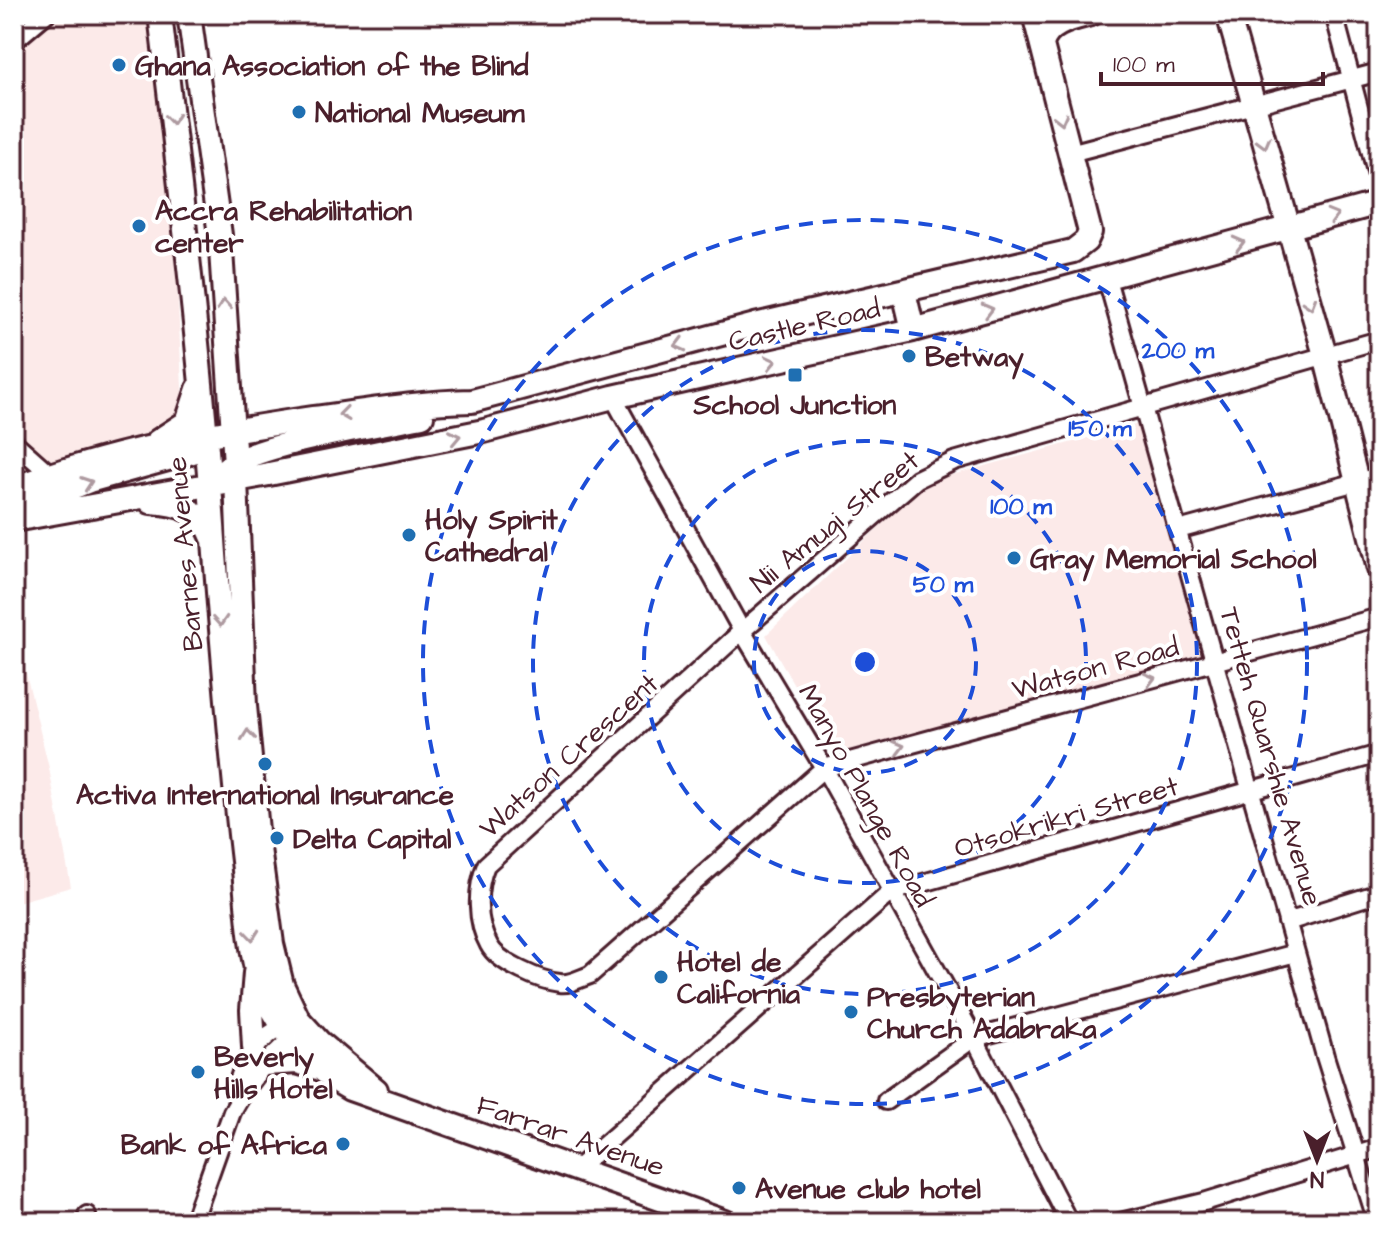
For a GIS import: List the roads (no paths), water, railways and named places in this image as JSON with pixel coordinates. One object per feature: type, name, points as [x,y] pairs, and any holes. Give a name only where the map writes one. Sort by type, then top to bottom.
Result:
[{"type":"main road","name":"Barnes Avenue","points":[[160,14],[208,443],[226,473],[237,530],[245,706],[264,896],[276,967],[294,1027],[322,1069]]},
{"type":"main road","name":"Barnes Avenue","points":[[189,14],[220,235],[232,431],[215,543],[225,689],[255,968],[274,1012],[294,1027]]},
{"type":"main road","points":[[1065,21],[1034,14],[1070,153]]},
{"type":"main road","points":[[1042,44],[1052,29],[1065,21],[1091,14]]},
{"type":"main road","points":[[1228,14],[1325,355],[1369,479],[1379,569]]},
{"type":"main road","name":"Castle Road","points":[[14,488],[82,463],[143,449],[208,443],[232,431],[428,402],[472,401],[755,325],[1073,251],[1086,241],[1090,232],[1070,153]]},
{"type":"main road","name":"Castle Road","points":[[14,520],[125,500],[226,473],[269,474],[484,431],[613,397],[913,330],[1379,203]]},
{"type":"main road","points":[[904,292],[913,330]]},
{"type":"main road","points":[[143,449],[171,435],[187,422],[201,376]]},
{"type":"main road","points":[[229,383],[244,407],[273,424]]},
{"type":"main road","points":[[226,473],[291,444],[443,412],[472,401]]},
{"type":"main road","points":[[14,511],[89,481],[208,443]]},
{"type":"main road","points":[[237,530],[241,507],[255,484],[269,474]]},
{"type":"main road","points":[[125,500],[188,509],[205,522],[215,543]]},
{"type":"main road","points":[[255,968],[252,1010],[259,1056],[322,1069]]},
{"type":"main road","name":"Farrar Avenue","points":[[294,1027],[396,1104]]},
{"type":"main road","name":"Farrar Avenue","points":[[322,1069],[350,1089],[725,1222]]},
{"type":"street","points":[[14,41],[46,14]]},
{"type":"street","points":[[1334,14],[1379,183]]},
{"type":"street","points":[[1070,153],[1379,72]]},
{"type":"street","name":"Tetteh Quarshie Avenue","points":[[1107,279],[1287,922],[1377,1222]]},
{"type":"street","name":"Nii Amugi Street","points":[[742,631],[917,479],[954,461],[1379,340]]},
{"type":"street","name":"Manyo Plange Road","points":[[613,397],[742,631],[824,768],[974,1038],[1069,1222]]},
{"type":"street","points":[[14,442],[50,474]]},
{"type":"street","points":[[1178,530],[1369,479]]},
{"type":"street","name":"Watson Road","points":[[824,768],[1379,617]]},
{"type":"street","name":"Watson Crescent","points":[[742,631],[486,865],[479,894],[482,927],[490,949],[527,974],[563,984],[590,975],[824,768]]},
{"type":"street","name":"Otsokrikri Street","points":[[578,1168],[891,892],[1379,754]]},
{"type":"street","points":[[1287,922],[1379,893]]},
{"type":"street","points":[[886,1101],[974,1038],[1296,953]]},
{"type":"street","points":[[193,1222],[232,1112],[259,1056],[294,1027]]},
{"type":"street","points":[[1120,1222],[1165,1216],[1379,1148]]},
{"type":"place","name":"Ghana Association of the Blind","points":[[119,65]]},
{"type":"place","name":"National Museum","points":[[299,112]]},
{"type":"place","name":"Accra Rehabilitation center","points":[[139,226]]},
{"type":"place","name":"Betway","points":[[909,356]]},
{"type":"place","name":"School Junction","points":[[795,375]]},
{"type":"place","name":"Holy Spirit Cathedral","points":[[409,535]]},
{"type":"place","name":"Gray Memorial School","points":[[1014,558]]},
{"type":"place","name":"Activa International Insurance","points":[[265,764]]},
{"type":"place","name":"Delta Capital","points":[[277,838]]},
{"type":"place","name":"Hotel de California","points":[[661,977]]},
{"type":"place","name":"Presbyterian Church Adabraka","points":[[851,1012]]},
{"type":"place","name":"Beverly Hills Hotel","points":[[198,1072]]},
{"type":"place","name":"Bank of Africa","points":[[343,1144]]},
{"type":"place","name":"Avenue club hotel","points":[[739,1188]]}]
